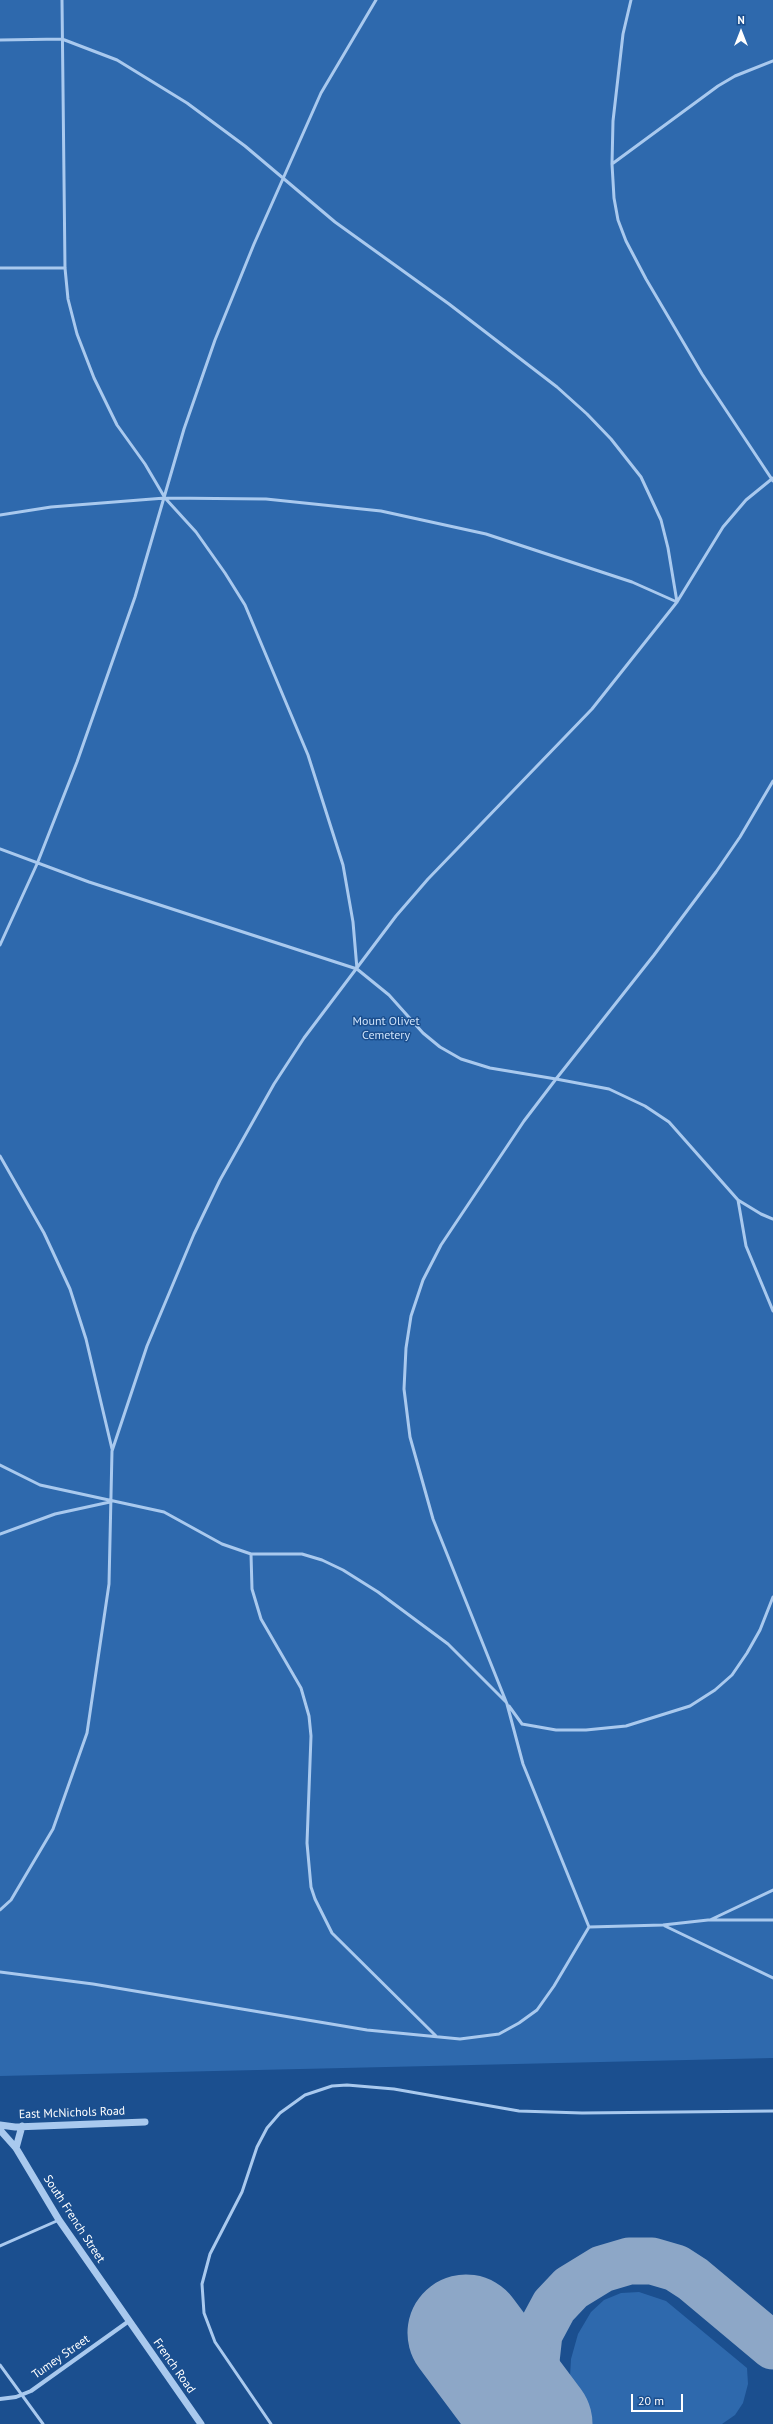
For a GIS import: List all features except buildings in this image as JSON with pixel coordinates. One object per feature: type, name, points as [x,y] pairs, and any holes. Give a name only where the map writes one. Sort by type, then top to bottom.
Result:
[{"type":"street","name":"East McNichols Road","points":[[0,2125],[22,2126],[145,2122]]},
{"type":"street","points":[[16,2148],[22,2126]]},
{"type":"street","name":"South French Street","points":[[0,2130],[16,2148],[58,2220],[129,2321]]},
{"type":"street","name":"Tumey Street","points":[[0,2399],[23,2394],[129,2321]]},
{"type":"street","name":"French Road","points":[[129,2321],[201,2424]]},
{"type":"lane","points":[[62,0],[64,268],[68,299],[77,334],[94,378],[117,425],[145,464],[165,498],[196,532],[225,573],[245,606],[308,755],[343,865],[353,922],[357,969]]},
{"type":"lane","points":[[0,945],[37,864],[77,762],[135,597],[184,429],[215,340],[282,179],[321,93],[376,0]]},
{"type":"lane","points":[[112,1451],[147,1346],[194,1234],[220,1180],[274,1084],[304,1038],[396,916],[428,879],[592,709],[677,602],[722,526],[746,500],[773,479],[702,374],[646,279],[626,241],[618,220],[614,198],[612,164],[616,81],[622,34],[631,0]]},
{"type":"lane","points":[[0,40],[62,39],[117,60],[187,103],[245,146],[282,179],[373,250],[506,346],[557,388],[602,429],[641,477],[652,499],[668,548],[677,602]]},
{"type":"lane","points":[[612,164],[718,86],[742,72],[773,61]]},
{"type":"lane","points":[[0,268],[64,268]]},
{"type":"lane","points":[[0,515],[51,507],[165,498],[266,499],[381,511],[438,522],[533,548],[632,582],[677,602]]},
{"type":"lane","points":[[589,1927],[523,1764],[508,1704],[433,1519],[410,1437],[404,1389],[406,1348],[411,1316],[423,1280],[441,1245],[490,1170],[556,1079],[654,955],[716,872],[740,837],[773,781]]},
{"type":"lane","points":[[0,849],[37,864],[228,929],[357,969],[390,995],[423,1033],[440,1047],[461,1059],[497,1069],[609,1089],[645,1106],[669,1122],[738,1200],[761,1214],[773,1219]]},
{"type":"lane","points":[[0,1156],[44,1233],[70,1290],[86,1339],[112,1451],[109,1584],[87,1733],[53,1829],[16,1894],[0,1910]]},
{"type":"lane","points":[[738,1200],[746,1246],[773,1311]]},
{"type":"lane","points":[[0,1465],[40,1485],[112,1502],[164,1512],[222,1544],[251,1554],[302,1554],[322,1560],[343,1570],[378,1592],[448,1644],[508,1704],[522,1724],[556,1730],[626,1726],[690,1706],[715,1690],[732,1675],[747,1654],[760,1630],[773,1597]]},
{"type":"lane","points":[[0,1534],[55,1514],[112,1502]]},
{"type":"lane","points":[[251,1554],[252,1589],[261,1619],[301,1688],[309,1716],[311,1736],[307,1843],[311,1886],[315,1899],[332,1933],[436,2036]]},
{"type":"lane","points":[[708,1920],[773,1890]]},
{"type":"lane","points":[[589,1927],[663,1925],[708,1920],[773,1920]]},
{"type":"lane","points":[[663,1925],[773,1978]]},
{"type":"lane","points":[[0,1972],[93,1984],[367,2030],[460,2039],[480,2038],[499,2034],[519,2023],[541,2004],[589,1927]]},
{"type":"lane","points":[[271,2424],[215,2342],[204,2313],[202,2284],[210,2254],[242,2192],[257,2147],[266,2128],[280,2113],[305,2095],[332,2086],[347,2085],[394,2089],[519,2111],[582,2114],[773,2111]]},
{"type":"lane","points":[[0,2246],[59,2220]]},
{"type":"lane","points":[[0,2365],[23,2394],[43,2424]]},
{"type":"green space","name":"Mount Olivet Cemetery","points":[[0,0],[773,0],[773,2058],[0,2076]]},
{"type":"green space","points":[[639,2292],[666,2301],[747,2368],[748,2384],[743,2403],[735,2415],[722,2424],[584,2424],[586,2422],[575,2401],[570,2377],[571,2359],[578,2334],[591,2312],[604,2300],[621,2293]]},
{"type":"taxiway","points":[[542,2424],[537,2410],[534,2379],[539,2334],[554,2306],[571,2288],[602,2269],[629,2261],[652,2261],[676,2268],[693,2279],[773,2346]]},
{"type":"runway","points":[[466,2333],[534,2424]]}]
